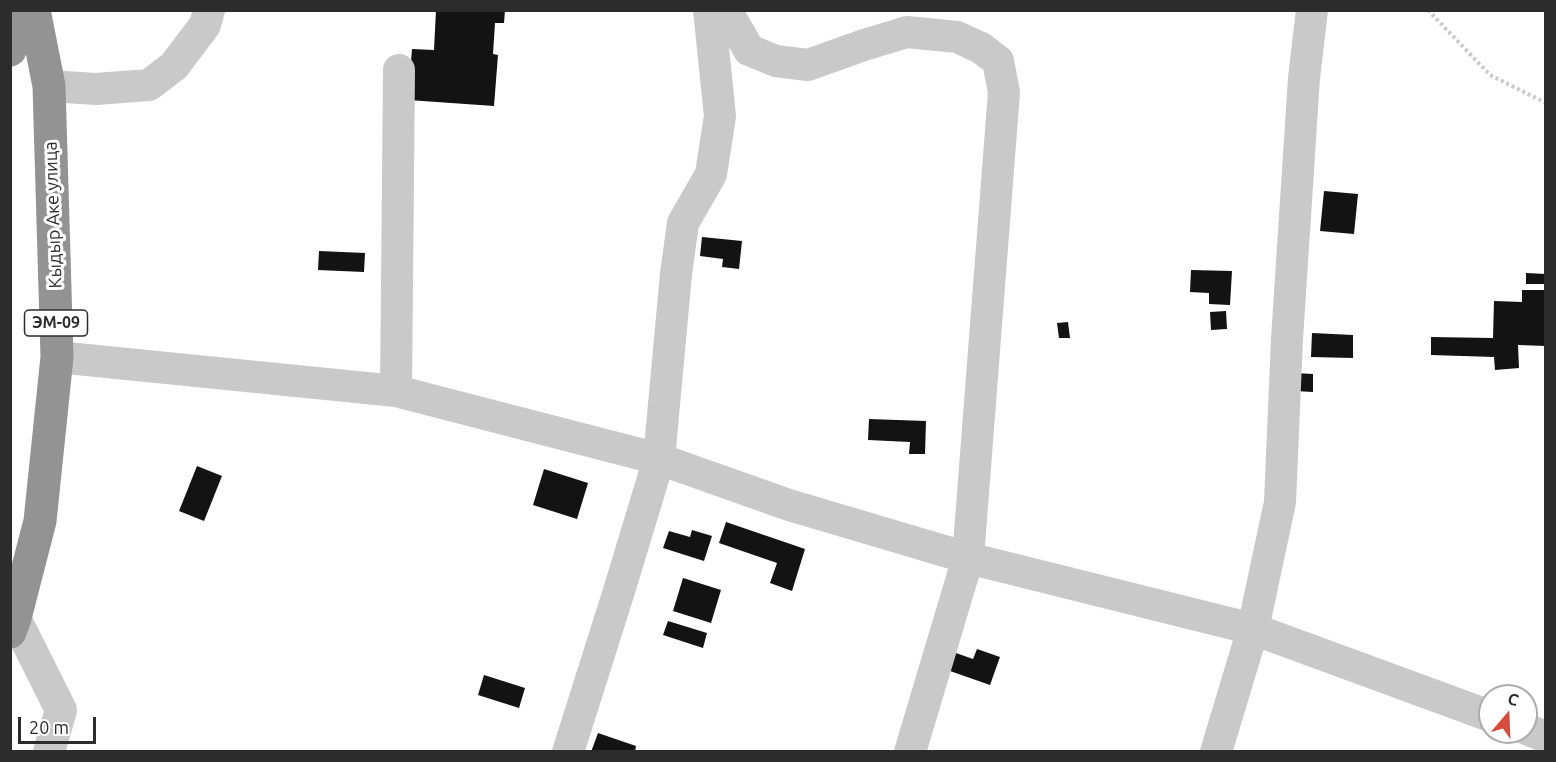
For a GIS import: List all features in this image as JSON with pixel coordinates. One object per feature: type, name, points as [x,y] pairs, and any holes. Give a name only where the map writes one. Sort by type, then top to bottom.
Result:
[{"type":"highway","points":[[10,50],[15,10]]},
{"type":"highway","name":"Кыдыр Аке улица","points":[[13,625],[40,521],[57,357],[49,86],[34,10]]},
{"type":"street","points":[[49,86],[96,89],[149,85],[174,66],[205,26],[209,10]]},
{"type":"street","points":[[568,752],[659,459],[676,274],[683,223],[711,174],[720,116],[710,10]]},
{"type":"street","points":[[726,10],[749,50],[776,61],[808,65],[907,32],[957,37],[981,48],[998,61],[1004,92],[968,558],[910,752]]},
{"type":"street","points":[[1216,752],[1253,629],[1280,502],[1287,339],[1303,89],[1312,10]]},
{"type":"street","points":[[396,391],[399,70]]},
{"type":"street","points":[[57,357],[396,391],[659,459],[789,506],[968,558],[1253,629],[1478,712]]},
{"type":"street","points":[[13,625],[61,710],[49,752]]},
{"type":"path","points":[[1428,10],[1490,75],[1545,103]]},
{"type":"building","points":[[436,10],[505,10],[504,23],[495,23],[493,54],[498,55],[494,106],[408,100],[412,49],[434,50]]},
{"type":"building","points":[[1324,191],[1358,194],[1354,234],[1320,231]]},
{"type":"building","points":[[702,237],[742,241],[739,269],[722,267],[723,259],[700,256]]},
{"type":"building","points":[[319,251],[365,253],[364,272],[318,270]]},
{"type":"building","points":[[1191,270],[1232,271],[1230,305],[1209,304],[1209,293],[1190,292]]},
{"type":"building","points":[[1526,273],[1546,274],[1546,284],[1526,284]]},
{"type":"building","points":[[1522,290],[1546,290],[1546,346],[1518,345],[1519,368],[1495,370],[1494,357],[1431,355],[1431,337],[1493,338],[1494,301],[1522,302]]},
{"type":"building","points":[[1226,311],[1227,329],[1211,330],[1210,312]]},
{"type":"building","points":[[1068,322],[1070,338],[1059,338],[1057,323]]},
{"type":"building","points":[[1312,333],[1353,335],[1353,358],[1311,357]]},
{"type":"building","points":[[1295,373],[1313,374],[1313,392],[1295,391]]},
{"type":"building","points":[[869,419],[926,421],[925,454],[909,454],[910,442],[868,440]]},
{"type":"building","points":[[197,466],[222,476],[204,521],[179,511]]},
{"type":"building","points":[[544,469],[588,483],[577,519],[533,505]]},
{"type":"building","points":[[726,522],[805,549],[792,591],[770,583],[777,563],[719,543]]},
{"type":"building","points":[[692,530],[712,536],[704,561],[663,548],[669,531],[690,537]]},
{"type":"building","points":[[683,578],[721,590],[711,623],[673,611]]},
{"type":"building","points":[[668,621],[707,633],[703,648],[663,635]]},
{"type":"building","points":[[977,649],[1000,657],[990,685],[950,671],[956,653],[973,659]]},
{"type":"building","points":[[484,675],[525,688],[519,708],[478,695]]},
{"type":"building","points":[[598,733],[636,746],[635,752],[591,752]]}]
